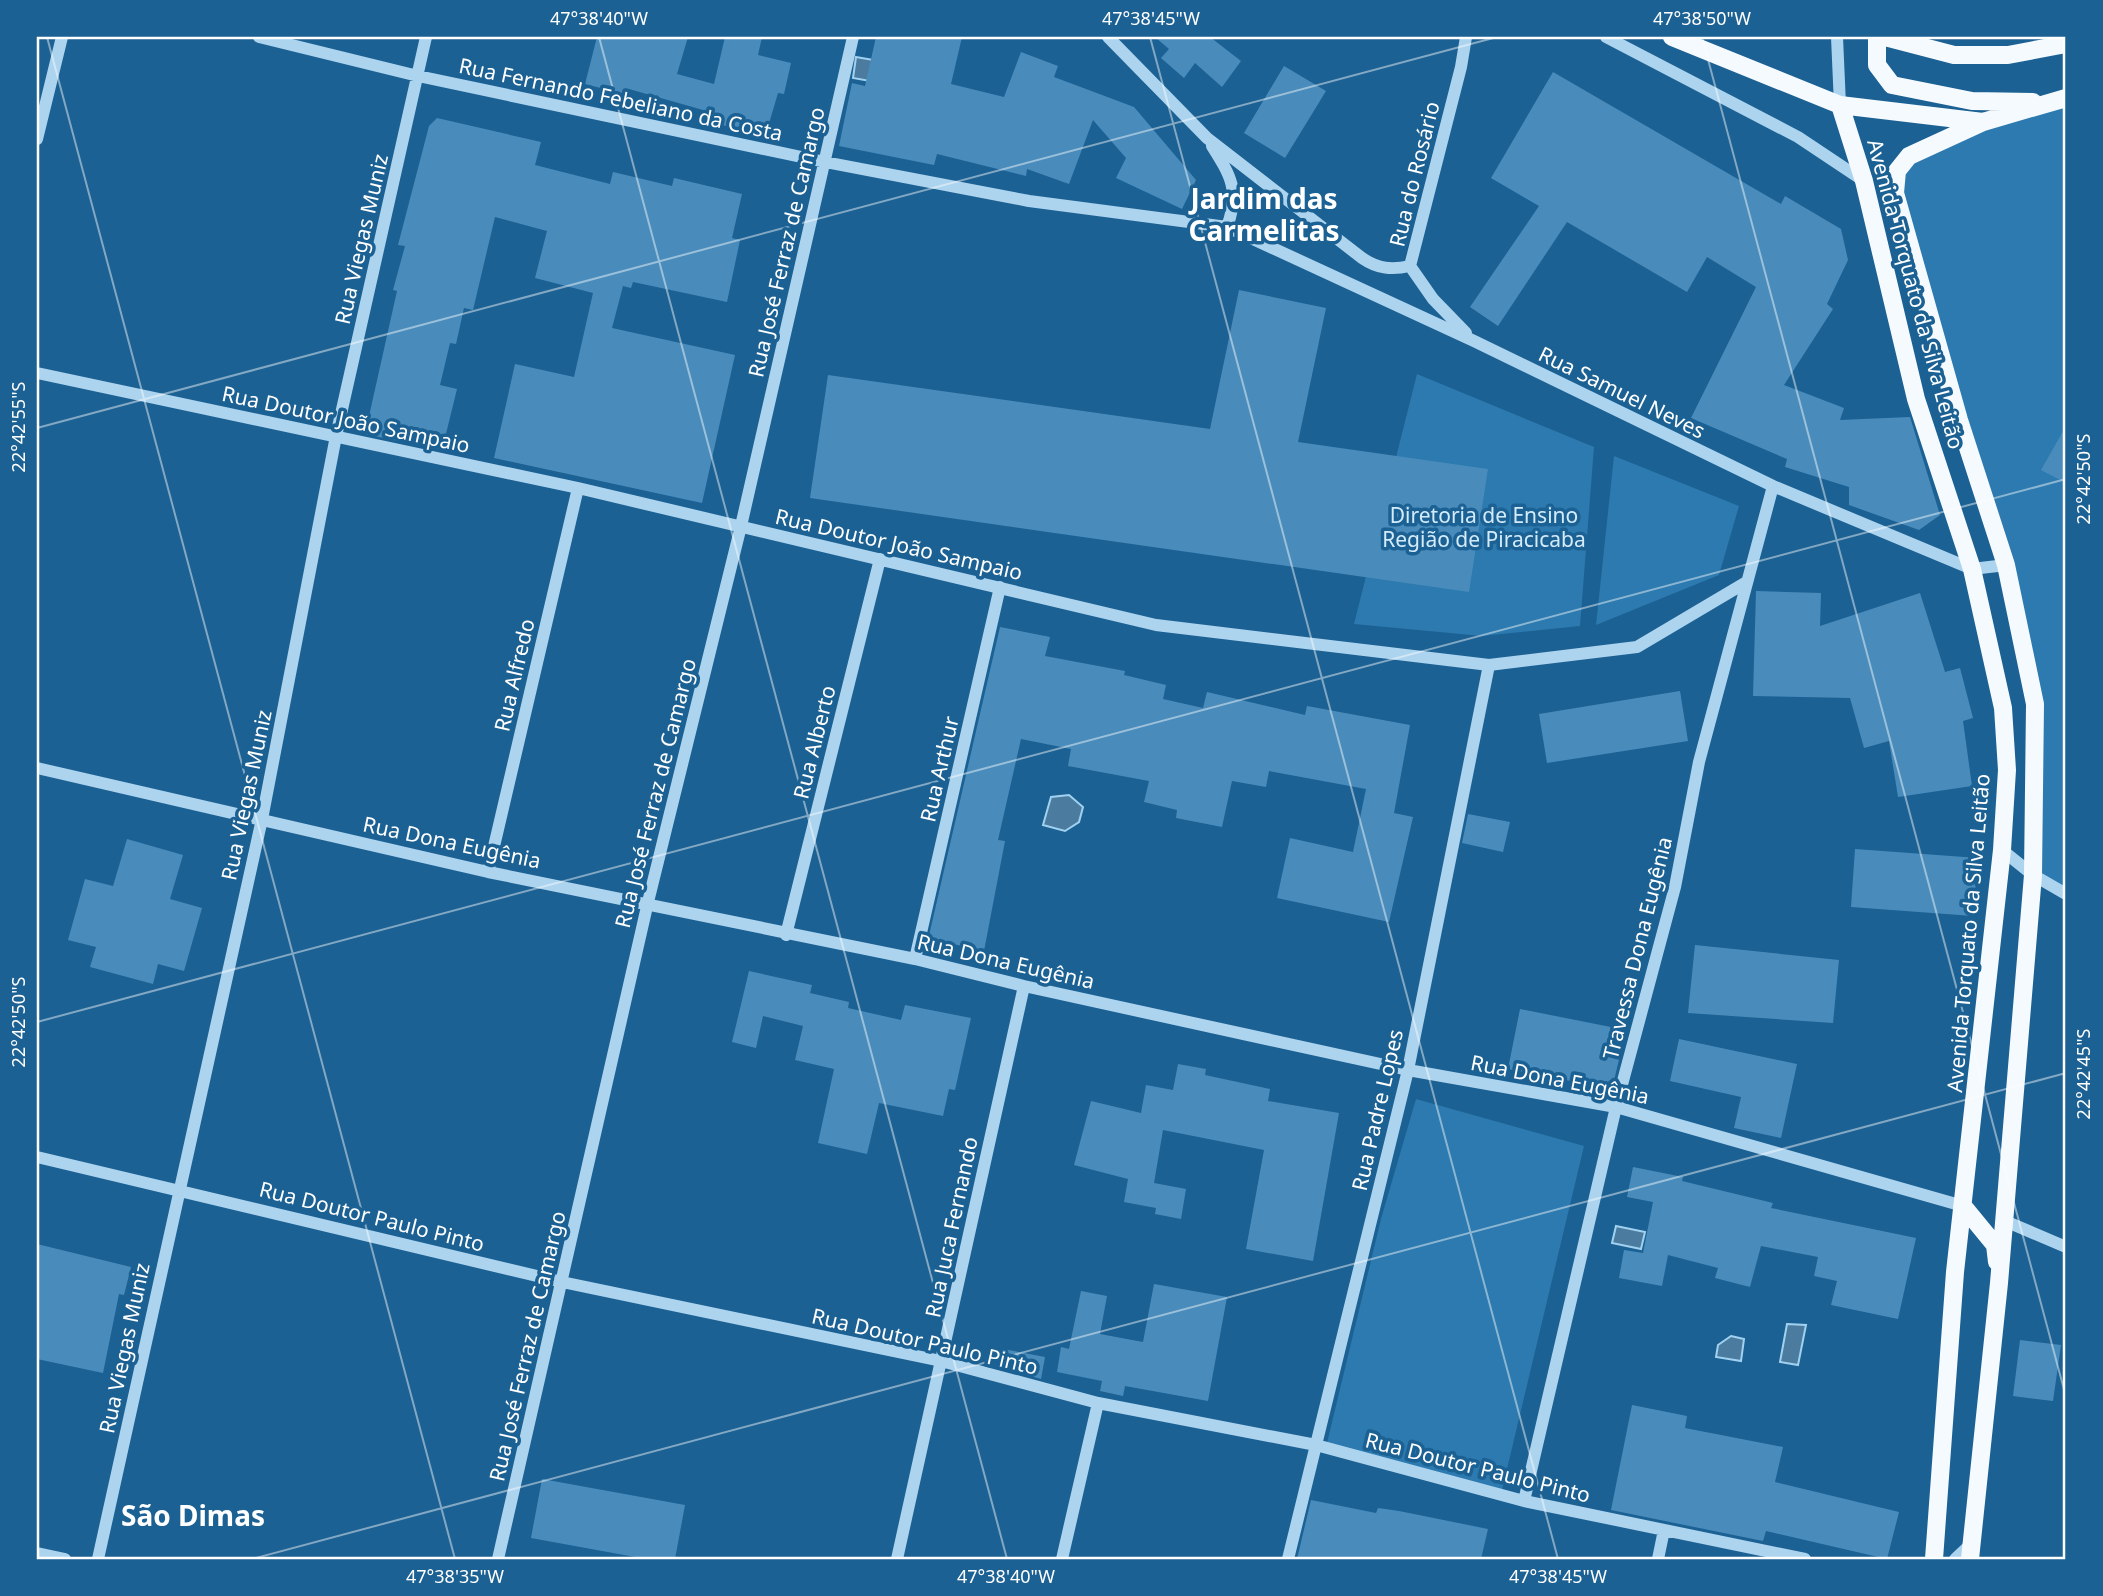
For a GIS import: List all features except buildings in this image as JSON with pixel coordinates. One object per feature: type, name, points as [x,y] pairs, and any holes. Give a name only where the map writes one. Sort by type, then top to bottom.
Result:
[{"type":"main road","points":[[1672,37],[1840,105],[1983,122],[2058,100]]},
{"type":"main road","points":[[1877,37],[1877,65],[1892,85],[1972,101],[2058,100]]},
{"type":"main road","points":[[1885,37],[1954,55],[2008,55],[2066,44]]},
{"type":"main road","name":"Avenida Torquato da Silva Leitão","points":[[1840,105],[1864,181],[1916,399],[1972,569],[2003,708],[2007,770],[2002,850],[1955,1272],[1934,1559]]},
{"type":"main road","name":"Avenida Torquato da Silva Leitão","points":[[1971,1551],[2000,1283],[2034,875],[2035,704],[2006,565],[1959,420],[1895,193],[1896,171],[1909,156],[1983,122]]},
{"type":"main road","points":[[1963,1206],[1995,1245],[2000,1283]]},
{"type":"street","points":[[37,139],[62,37]]},
{"type":"street","name":"Rua Fernando Febeliano da Costa","points":[[259,37],[418,76],[825,162],[1029,201],[1227,226]]},
{"type":"street","name":"Rua Viegas Muniz","points":[[98,1559],[262,820],[336,436],[426,37]]},
{"type":"street","name":"Rua José Ferraz de Camargo","points":[[498,1559],[648,902],[741,526],[853,37]]},
{"type":"street","points":[[1108,37],[1207,138],[1373,265],[1394,270],[1410,266]]},
{"type":"street","name":"Rua do Rosário","points":[[1466,37],[1461,67],[1410,266],[1433,299],[1474,341]]},
{"type":"street","points":[[1606,37],[1798,136],[1864,181]]},
{"type":"street","name":"Avenida Torquato da Silva Leitão","points":[[1837,37],[1840,105]]},
{"type":"street","points":[[1207,138],[1233,186],[1234,207],[1227,226]]},
{"type":"street","name":"Rua Samuel Neves","points":[[1227,226],[1474,341],[1773,486],[1972,569],[2006,565]]},
{"type":"street","name":"Rua Doutor João Sampaio","points":[[37,373],[578,488],[1156,625],[1489,665],[1637,647],[1745,583]]},
{"type":"street","name":"Travessa Dona Eugênia","points":[[1524,1501],[1616,1107],[1675,887],[1699,762],[1773,486]]},
{"type":"street","name":"Rua Alfredo","points":[[488,872],[578,488]]},
{"type":"street","name":"Rua Alberto","points":[[786,935],[880,559]]},
{"type":"street","name":"Rua Arthur","points":[[915,959],[1000,587]]},
{"type":"street","name":"Rua Padre Lopes","points":[[1288,1559],[1408,1070],[1489,665]]},
{"type":"street","name":"Rua Dona Eugênia","points":[[37,768],[488,872],[648,902],[786,935],[915,959],[1024,986],[1408,1070],[1616,1107],[1963,1206]]},
{"type":"street","points":[[2002,850],[2034,875],[2066,894]]},
{"type":"street","name":"Rua Juca Fernando","points":[[897,1559],[1024,986]]},
{"type":"street","name":"Rua Doutor Paulo Pinto","points":[[37,1157],[179,1188],[562,1282],[941,1361],[1098,1404],[1316,1445],[1524,1501],[1805,1559]]},
{"type":"street","points":[[2005,1221],[2066,1247]]},
{"type":"street","points":[[1062,1559],[1098,1404]]},
{"type":"street","points":[[1658,1559],[1664,1530]]},
{"type":"street","name":"Avenida Torquato da Silva Leitão","points":[[1955,1559],[1971,1551]]},
{"type":"street","points":[[37,1553],[65,1559]]},
{"type":"green space","points":[[2066,98],[2066,894],[2033,875],[2035,704],[1897,171],[1909,156]]},
{"type":"green space","name":"Diretoria de Ensino Região de Piracicaba","points":[[1417,374],[1594,447],[1580,626],[1482,636],[1354,624]]},
{"type":"green space","points":[[1614,456],[1739,506],[1719,575],[1596,625]]},
{"type":"green space","points":[[1416,1099],[1584,1146],[1502,1490],[1327,1443],[1381,1219]]},
{"type":"shaded area","points":[[856,57],[931,70],[927,91],[853,78]]},
{"type":"shaded area","points":[[1069,795],[1083,807],[1079,822],[1065,831],[1043,825],[1051,797]]},
{"type":"shaded area","points":[[1616,1226],[1645,1232],[1641,1249],[1612,1243]]},
{"type":"shaded area","points":[[1787,1324],[1806,1325],[1798,1365],[1780,1362]]},
{"type":"shaded area","points":[[1731,1336],[1744,1339],[1741,1361],[1716,1357],[1718,1345]]},
{"type":"district","name":"Jardim das Carmelitas","points":[[1264,214]]},
{"type":"district","name":"São Dimas","points":[[193,1515]]}]
